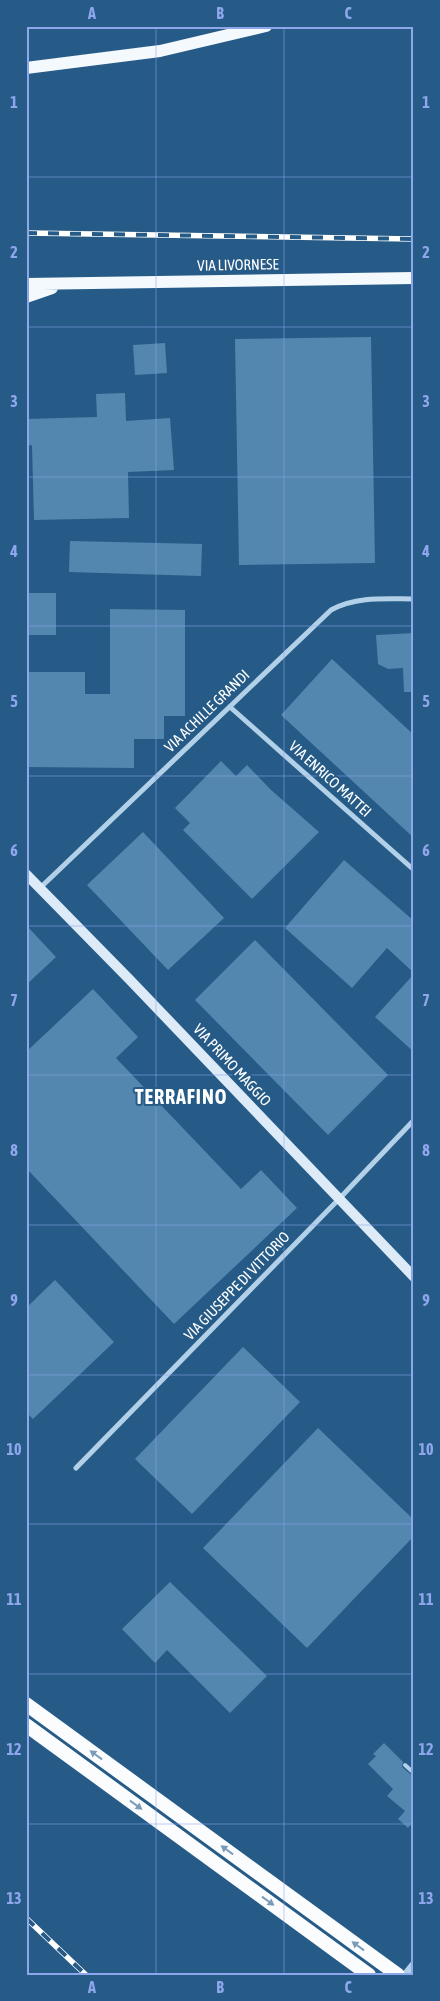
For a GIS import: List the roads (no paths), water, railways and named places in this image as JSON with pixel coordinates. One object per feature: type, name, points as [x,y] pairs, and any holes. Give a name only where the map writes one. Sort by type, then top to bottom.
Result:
[{"type":"highway","points":[[26,1704],[398,1975]]},
{"type":"highway","points":[[26,1725],[369,1975]]},
{"type":"main road","points":[[26,68],[160,51],[266,26]]},
{"type":"main road","name":"VIA LIVORNESE","points":[[26,284],[62,285],[414,278]]},
{"type":"main road","name":"VIA LIVORNESE","points":[[26,297],[62,285]]},
{"type":"main road","name":"VIA PRIMO MAGGIO","points":[[26,874],[414,1277]]},
{"type":"street","name":"VIA ACHILLE GRANDI","points":[[40,888],[332,610],[340,605],[362,600],[414,599]]},
{"type":"street","name":"VIA ENRICO MATTEI","points":[[230,707],[414,870]]},
{"type":"street","name":"VIA GIUSEPPE DI VITTORIO","points":[[76,1468],[414,1120]]},
{"type":"street","points":[[406,1975],[414,1965]]},
{"type":"lane","points":[[405,1765],[414,1773]]},
{"type":"railway","points":[[26,233],[414,239]]},
{"type":"railway","points":[[26,1918],[86,1975]]},
{"type":"district","name":"TERRAFINO","points":[[181,1097]]}]
